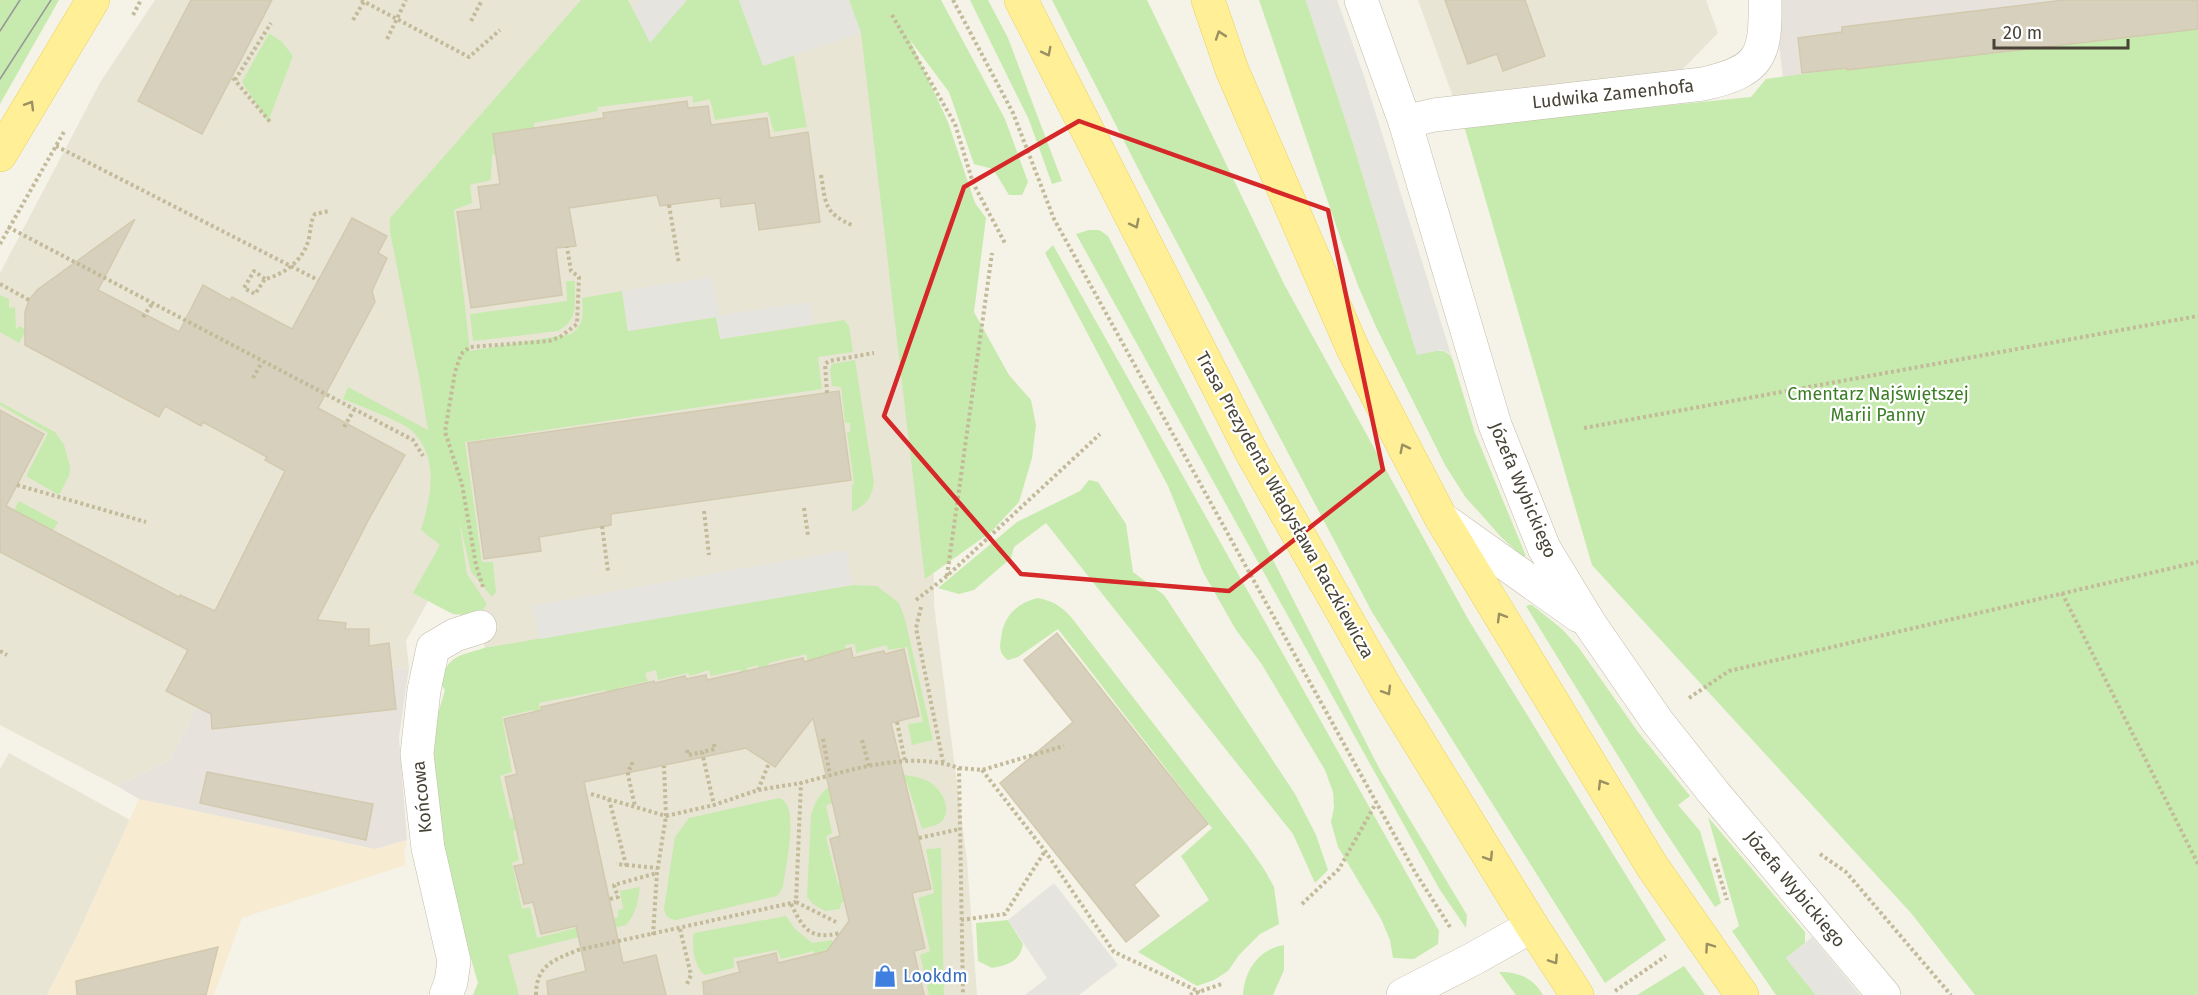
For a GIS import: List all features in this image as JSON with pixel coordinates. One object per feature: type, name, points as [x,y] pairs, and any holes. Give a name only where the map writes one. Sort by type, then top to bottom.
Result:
[{"type":"main road","points":[[0,155],[93,0]]},
{"type":"main road","name":"Trasa Prezydenta Władysława Raczkiewicza","points":[[1020,0],[1252,453],[1387,690],[1577,995]]},
{"type":"main road","points":[[1208,0],[1232,70],[1353,349],[1441,518],[1652,866],[1742,995]]},
{"type":"street","name":"Józefa Wybickiego","points":[[1361,0],[1405,122],[1495,425],[1544,548],[1590,624],[1657,721],[1714,793],[1884,995]]},
{"type":"street","name":"Ludwika Zamenhofa","points":[[1405,122],[1434,115],[1703,84],[1731,76],[1751,63],[1762,48],[1765,34],[1765,0]]},
{"type":"street","points":[[1441,518],[1590,624]]},
{"type":"street","name":"Końcowa","points":[[446,995],[452,982],[454,962],[428,848],[417,754],[424,690],[433,648],[455,635],[483,612]]},
{"type":"street","points":[[1403,995],[1532,926]]},
{"type":"path","points":[[387,39],[406,0]]},
{"type":"path","points":[[471,21],[482,0]]},
{"type":"path","points":[[952,0],[1013,113],[1054,219],[1415,872],[1456,937],[1473,959]]},
{"type":"path","points":[[353,21],[363,1],[469,57],[500,30]]},
{"type":"path","points":[[892,15],[954,124],[973,183],[1006,245]]},
{"type":"path","points":[[271,22],[234,79],[271,123]]},
{"type":"path","points":[[56,146],[318,280]]},
{"type":"path","points":[[821,175],[828,210],[837,218],[854,225]]},
{"type":"path","points":[[669,205],[680,264]]},
{"type":"path","points":[[265,279],[254,271],[244,288],[255,294],[265,279],[280,275],[291,267],[307,245],[311,221],[315,214],[329,211]]},
{"type":"path","points":[[8,227],[413,440],[423,456]]},
{"type":"path","points":[[483,612],[462,484],[445,432],[454,372],[461,354],[470,347],[549,341],[560,337],[577,324],[579,277],[572,271],[567,247]]},
{"type":"path","points":[[947,576],[992,253]]},
{"type":"path","points":[[0,284],[29,300]]},
{"type":"path","points":[[143,317],[152,303]]},
{"type":"path","points":[[1584,428],[2198,316]]},
{"type":"path","points":[[827,393],[825,364],[829,361],[874,353]]},
{"type":"path","points":[[252,378],[262,362]]},
{"type":"path","points":[[344,427],[354,410]]},
{"type":"path","points":[[916,600],[947,576],[1100,434]]},
{"type":"path","points":[[17,485],[146,522]]},
{"type":"path","points":[[804,508],[808,535]]},
{"type":"path","points":[[704,511],[709,555]]},
{"type":"path","points":[[602,526],[608,571]]},
{"type":"path","points":[[1680,705],[1729,671],[2198,562]]},
{"type":"path","points":[[2062,593],[2198,864]]},
{"type":"path","points":[[921,607],[916,628],[944,762]]},
{"type":"path","points":[[0,651],[7,655]]},
{"type":"path","points":[[897,722],[905,761]]},
{"type":"path","points":[[823,739],[830,775]]},
{"type":"path","points":[[862,740],[869,766]]},
{"type":"path","points":[[687,750],[688,755],[702,752],[715,749],[714,744]]},
{"type":"path","points":[[591,794],[666,816],[714,805],[758,790],[801,783],[869,766],[921,759],[944,762],[959,768],[982,770],[1064,746]]},
{"type":"path","points":[[702,752],[714,805]]},
{"type":"path","points":[[632,762],[628,775],[635,807]]},
{"type":"path","points":[[758,790],[769,762]]},
{"type":"path","points":[[653,935],[657,871],[666,816],[664,766]]},
{"type":"path","points":[[959,768],[963,995]]},
{"type":"path","points":[[982,770],[1045,851],[1114,952],[1200,992]]},
{"type":"path","points":[[796,902],[801,783]]},
{"type":"path","points":[[609,799],[626,865]]},
{"type":"path","points":[[1302,904],[1339,869],[1376,802]]},
{"type":"path","points":[[919,838],[960,829]]},
{"type":"path","points":[[961,920],[1005,914],[1045,851]]},
{"type":"path","points":[[616,864],[657,871]]},
{"type":"path","points":[[610,898],[618,897],[614,885],[657,871]]},
{"type":"path","points":[[536,995],[539,974],[547,965],[578,950],[796,902],[836,922]]},
{"type":"path","points":[[791,904],[798,919],[813,934],[823,937],[840,933]]},
{"type":"path","points":[[680,929],[691,975],[686,986]]},
{"type":"path","points":[[1190,995],[1224,983]]},
{"type":"highlighted area","points":[[1079,121],[1328,210],[1383,470],[1229,591],[1021,574],[884,416],[964,187]]},
{"type":"shaded area","points":[[155,0],[864,0],[909,426],[934,578],[934,605],[967,861],[977,995],[473,995],[478,983],[442,856],[487,658],[478,616],[453,614],[428,601],[406,641],[409,668],[207,687],[170,760],[117,786],[0,725],[0,273],[101,81]]},
{"type":"shaded area","points":[[640,0],[687,0],[650,43],[633,9]]},
{"type":"shaded area","points":[[739,0],[849,0],[861,33],[763,66]]},
{"type":"shaded area","points":[[1306,0],[1337,0],[1364,76],[1453,361],[1449,353],[1441,350],[1417,355],[1353,143]]},
{"type":"shaded area","points":[[1418,0],[1706,0],[1718,33],[1682,70],[1453,97]]},
{"type":"shaded area","points":[[1774,0],[2198,0],[2198,33],[1783,79]]},
{"type":"shaded area","points":[[712,277],[719,315],[810,302],[813,324],[720,339],[716,317],[628,331],[622,291]]},
{"type":"shaded area","points":[[846,550],[852,585],[540,639],[532,606]]},
{"type":"shaded area","points":[[409,668],[399,737],[407,840],[375,849],[139,799],[117,786],[170,760],[207,687]]},
{"type":"shaded area","points":[[9,753],[130,820],[47,995],[0,995],[0,769]]},
{"type":"shaded area","points":[[139,799],[375,849],[407,840],[404,852],[406,865],[242,918],[214,995],[47,995],[76,938]]},
{"type":"shaded area","points":[[1054,883],[1118,965],[1079,995],[1025,995],[1047,978],[1008,920]]},
{"type":"shaded area","points":[[1812,937],[1860,995],[1816,995],[1786,958]]},
{"type":"green space","points":[[0,0],[59,0],[0,104]]},
{"type":"green space","points":[[581,0],[628,0],[650,42],[687,0],[739,0],[763,65],[794,55],[807,127],[774,132],[768,112],[715,120],[710,99],[693,103],[692,96],[597,107],[598,111],[534,123],[534,145],[492,155],[491,180],[470,185],[472,203],[454,210],[470,351],[571,334],[581,322],[582,298],[622,291],[628,331],[717,317],[721,339],[844,320],[849,326],[853,352],[818,357],[822,389],[465,442],[482,562],[493,562],[496,592],[492,597],[471,572],[459,520],[467,574],[487,604],[478,616],[453,614],[413,593],[440,545],[421,530],[428,504],[431,477],[426,452],[420,441],[406,426],[343,399],[348,387],[428,430],[390,232],[390,218]]},
{"type":"green space","points":[[849,0],[941,0],[1005,119],[1028,182],[1022,195],[1009,195],[993,169],[974,164],[949,92],[910,40],[948,122],[975,203],[986,218],[974,312],[1009,375],[1031,400],[1036,425],[1032,458],[1019,502],[991,532],[925,579],[861,33]]},
{"type":"green space","points":[[970,0],[988,0],[1008,38],[1062,181],[1052,184],[1029,120]]},
{"type":"green space","points":[[1052,0],[1147,0],[1284,284],[1468,619],[1666,940],[1605,983],[1372,612],[1145,182]]},
{"type":"green space","points":[[1259,0],[1306,0],[1353,143],[1417,354],[1441,351],[1452,358],[1475,433],[1526,556],[1522,556],[1501,537],[1466,498],[1445,465],[1377,329],[1341,240]]},
{"type":"green space","name":"Cmentarz Najświętszej Marii Panny","points":[[2198,29],[2198,995],[1975,995],[1911,913],[1592,565],[1464,126],[1751,97],[1766,79]]},
{"type":"green space","points":[[269,33],[282,42],[293,56],[268,122],[242,82]]},
{"type":"green space","points":[[1099,230],[1108,236],[1379,768],[1467,915],[1466,928],[1440,890],[1076,234]]},
{"type":"green space","points":[[1053,245],[1439,931],[1438,944],[1414,959],[1393,958],[1390,940],[1381,919],[1338,847],[1331,822],[1334,807],[1333,792],[1325,770],[1261,663],[1236,630],[1203,572],[1168,486],[1045,253]]},
{"type":"green space","points":[[566,281],[575,281],[574,310],[570,321],[558,331],[473,341],[470,314],[567,301]]},
{"type":"green space","points":[[0,295],[9,299],[9,308],[15,307],[16,329],[20,326],[26,330],[19,343],[0,332]]},
{"type":"green space","points":[[855,360],[874,482],[867,500],[852,512],[852,485],[854,484],[847,432],[850,432],[850,423],[845,423],[841,387],[832,386],[830,369],[832,364]]},
{"type":"green space","points":[[0,402],[55,432],[64,445],[70,466],[69,476],[59,495],[26,476],[48,433],[0,405]]},
{"type":"green space","points":[[1089,480],[1098,482],[1126,524],[1133,572],[1164,595],[1295,794],[1316,835],[1328,870],[1315,883],[1293,834],[1046,523],[1014,547],[1011,558],[974,590],[959,594],[938,588],[1017,522],[1080,491]]},
{"type":"green space","points":[[19,501],[58,522],[32,567],[0,535]]},
{"type":"green space","points":[[852,585],[877,586],[899,603],[905,619],[933,740],[912,745],[908,724],[923,722],[907,647],[888,650],[887,645],[856,653],[855,644],[845,645],[847,655],[809,669],[806,654],[769,663],[763,674],[760,674],[758,665],[747,668],[749,677],[739,670],[711,676],[709,670],[690,676],[688,673],[658,680],[656,670],[645,673],[648,681],[619,688],[608,694],[606,690],[539,703],[541,716],[535,717],[533,710],[502,717],[512,772],[500,776],[510,819],[513,818],[516,830],[513,831],[519,860],[512,863],[522,909],[530,907],[537,938],[618,917],[618,910],[623,909],[620,891],[640,887],[636,908],[626,925],[508,955],[519,995],[473,995],[478,983],[442,856],[432,751],[437,717],[445,690],[440,683],[451,662],[461,655],[484,648]]},
{"type":"green space","points":[[1038,598],[1056,605],[1071,617],[1248,846],[1274,887],[1279,924],[1260,934],[1239,955],[1228,971],[1214,980],[1197,986],[1138,952],[1209,900],[1181,856],[1212,828],[1058,629],[1018,657],[1008,660],[1003,655],[1000,642],[1008,618],[1023,603]]},
{"type":"green space","points":[[1529,605],[1562,629],[1579,648],[1638,732],[1690,796],[1678,805],[1700,831],[1721,903],[1715,907],[1655,816],[1526,606]]},
{"type":"green space","points":[[897,774],[930,782],[939,790],[945,801],[944,818],[938,824],[922,829],[907,783],[826,805],[832,833],[826,837],[838,884],[845,882],[849,899],[841,903],[840,909],[825,911],[813,904],[807,897],[811,815],[818,798],[832,785]]},
{"type":"green space","points":[[779,798],[786,803],[789,811],[790,838],[783,887],[777,896],[676,920],[667,917],[664,908],[675,837],[689,818]]},
{"type":"green space","points":[[1708,817],[1805,932],[1805,943],[1786,958],[1816,995],[1776,995],[1732,931],[1739,926]]},
{"type":"green space","points":[[941,848],[944,995],[929,995],[920,955],[930,951],[918,898],[934,893],[926,849]]},
{"type":"green space","points":[[786,916],[794,928],[812,943],[832,940],[835,953],[814,956],[814,951],[781,959],[777,950],[734,958],[734,968],[705,975],[698,967],[693,950],[694,933]]},
{"type":"green space","points":[[1008,920],[1023,944],[1022,950],[1008,964],[992,968],[978,961],[976,923]]},
{"type":"green space","points":[[1284,945],[1284,970],[1273,995],[1243,995],[1246,978],[1254,963],[1267,951]]},
{"type":"green space","points":[[1684,966],[1705,995],[1637,995]]},
{"type":"green space","points":[[1499,972],[1525,977],[1535,984],[1543,995],[1516,995]]},
{"type":"building","points":[[191,0],[272,0],[202,134],[138,101]]},
{"type":"building","points":[[1445,0],[1525,0],[1545,56],[1503,71],[1497,54],[1468,64]]},
{"type":"building","points":[[2064,0],[2198,0],[2198,29],[1847,70],[1847,68],[1802,73],[1798,38],[1842,32],[1842,27]]},
{"type":"building","points":[[687,101],[688,108],[708,106],[711,125],[767,118],[770,138],[808,132],[820,222],[759,230],[755,203],[721,207],[720,198],[660,206],[657,195],[569,208],[576,246],[556,248],[562,295],[471,308],[457,212],[481,209],[478,187],[500,184],[493,134],[604,118],[603,113]]},
{"type":"building","points":[[352,218],[387,236],[378,253],[387,258],[372,291],[375,302],[318,408],[405,455],[317,620],[346,623],[345,629],[369,629],[369,646],[389,643],[396,709],[212,729],[211,714],[166,691],[188,650],[0,552],[0,410],[44,434],[6,506],[179,597],[180,595],[215,611],[285,471],[265,460],[267,457],[203,422],[201,426],[165,406],[159,417],[25,345],[25,312],[29,300],[37,290],[135,219],[98,290],[179,332],[203,285],[230,300],[232,297],[292,329]]},
{"type":"building","points":[[839,391],[851,480],[611,514],[611,525],[539,537],[541,551],[484,559],[468,443]]},
{"type":"building","points":[[1057,633],[1208,824],[1134,885],[1159,916],[1126,942],[1000,783],[1073,722],[1024,660]]},
{"type":"building","points":[[851,648],[853,658],[904,649],[919,716],[891,723],[931,889],[912,893],[925,948],[914,951],[924,995],[704,995],[703,982],[740,972],[737,962],[776,953],[778,963],[827,951],[849,921],[830,839],[840,836],[813,718],[775,767],[746,748],[584,782],[623,963],[656,955],[666,995],[548,995],[547,981],[586,971],[576,926],[541,934],[533,902],[524,904],[514,866],[524,864],[505,777],[517,774],[504,719],[542,710],[541,707],[654,681],[655,683],[685,676],[686,679],[706,675],[707,680],[803,658],[804,662]]},
{"type":"building","points":[[207,772],[373,804],[366,840],[200,803]]},
{"type":"building","points":[[218,947],[206,995],[77,995],[76,981]]},
{"type":"tram line","points":[[0,31],[20,0]]},
{"type":"tram line","points":[[0,79],[51,0]]},
{"type":"place","name":"Lookdm","points":[[885,976]]}]
